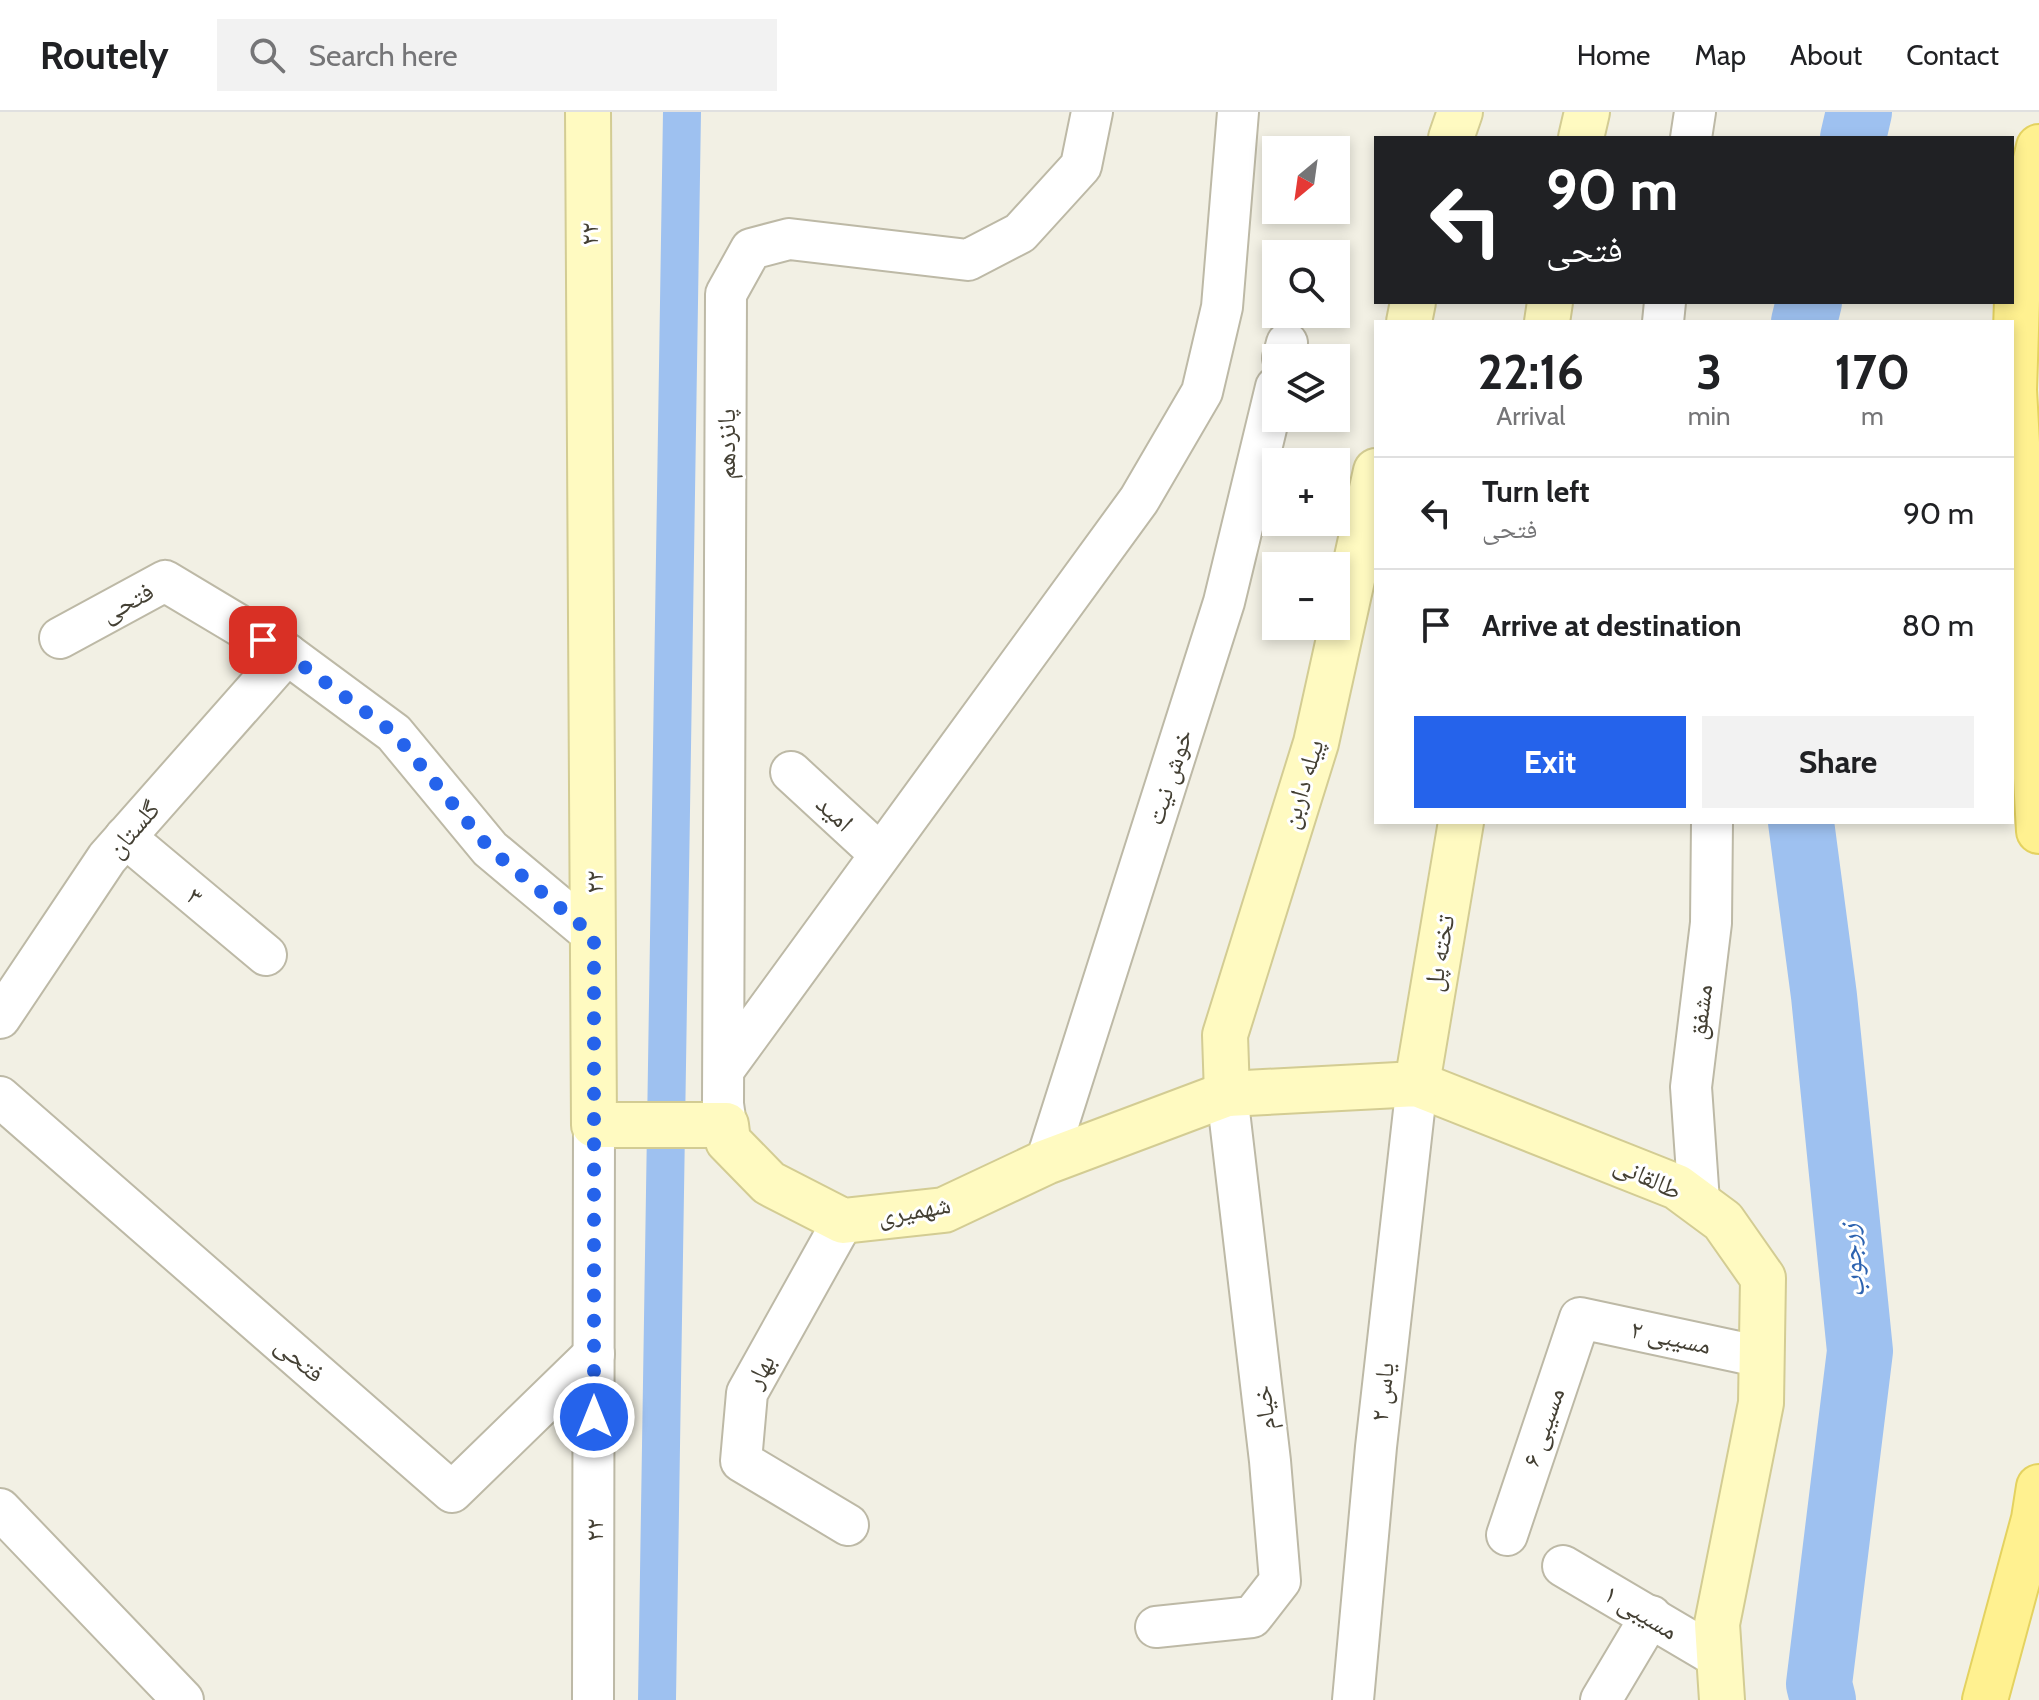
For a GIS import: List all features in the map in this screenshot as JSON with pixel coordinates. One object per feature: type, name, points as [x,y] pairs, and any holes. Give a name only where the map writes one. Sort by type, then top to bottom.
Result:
[{"type":"main road","name":"۲۲","points":[[588,112],[594,1125]]},
{"type":"main road","points":[[1452,136],[1460,112]]},
{"type":"main road","points":[[1581,136],[1587,112]]},
{"type":"main road","points":[[2039,147],[2028,192],[2018,270],[2014,390],[2039,831]]},
{"type":"main road","name":"پیله داربن","points":[[1227,1094],[1225,1035],[1316,743],[1374,480]]},
{"type":"main road","name":"تخته پل","points":[[1417,1084],[1461,824]]},
{"type":"main road","name":"طالقانی","points":[[1227,1094],[1417,1084],[1677,1187],[1723,1221],[1763,1278],[1761,1403],[1717,1624],[1721,1679]]},
{"type":"main road","name":"شهمیری","points":[[688,1125],[728,1141],[769,1183],[843,1221],[944,1210],[1046,1162],[1227,1094]]},
{"type":"main road","points":[[594,1125],[688,1125]]},
{"type":"main road","points":[[1985,1699],[2037,1510]]},
{"type":"street","name":"پانزدهم","points":[[725,1068],[726,294],[751,249],[789,239],[968,260],[1020,233],[1081,166],[1092,112]]},
{"type":"street","points":[[725,1068],[1139,500],[1202,392],[1222,307],[1238,112]]},
{"type":"street","points":[[1691,136],[1695,112]]},
{"type":"street","name":"خوش نیت","points":[[1046,1162],[1224,602],[1265,432]]},
{"type":"street","name":"فتحی","points":[[60,638],[165,581],[287,654],[394,733],[490,849],[594,936]]},
{"type":"street","name":"گلستان","points":[[0,1018],[107,858],[287,654]]},
{"type":"street","name":"امید","points":[[791,772],[880,854]]},
{"type":"street","name":"مشفق","points":[[1699,1202],[1691,1087],[1711,923],[1712,824]]},
{"type":"street","name":"۳","points":[[125,837],[266,955]]},
{"type":"street","name":"شهمیری","points":[[688,1125],[723,1104],[725,1068]]},
{"type":"street","name":"یاس ۲","points":[[1353,1700],[1376,1447],[1417,1084]]},
{"type":"street","name":"خیام","points":[[1156,1627],[1252,1617],[1280,1581],[1270,1461],[1227,1094]]},
{"type":"street","name":"فتحی","points":[[0,1097],[452,1492],[594,1354]]},
{"type":"street","name":"۲۲","points":[[593,1700],[594,1125]]},
{"type":"street","name":"بهار","points":[[843,1221],[747,1393],[741,1461],[848,1525]]},
{"type":"street","name":"مسیبی ۲","points":[[1580,1318],[1762,1357]]},
{"type":"street","name":"مسیبی ۶","points":[[1507,1535],[1580,1318]]},
{"type":"street","points":[[0,1509],[183,1700]]},
{"type":"street","name":"مسیبی ۱","points":[[1563,1566],[1651,1616],[1721,1679]]},
{"type":"street","points":[[1601,1700],[1651,1616]]},
{"type":"waterway","points":[[657,1700],[682,112]]},
{"type":"waterway","name":"زرجوب","points":[[1853,136],[1859,112]]},
{"type":"waterway","name":"زرجوب","points":[[1804,320],[1808,304]]},
{"type":"waterway","name":"زرجوب","points":[[1801,824],[1824,996],[1860,1351],[1819,1684],[1823,1700]]},
{"type":"route","points":[[263,640],[287,654],[394,733],[490,849],[594,936],[594,1417]]}]
